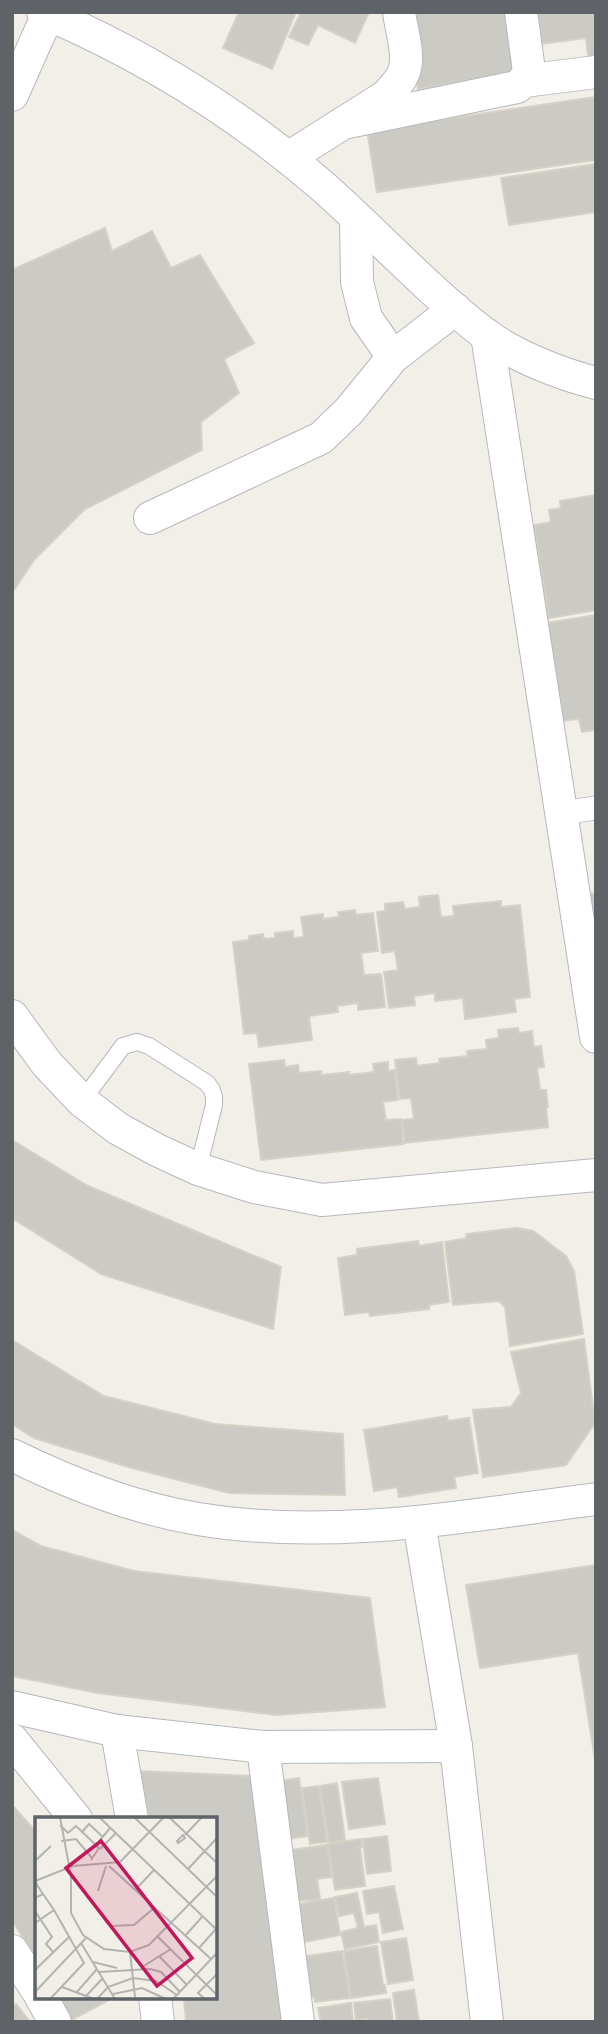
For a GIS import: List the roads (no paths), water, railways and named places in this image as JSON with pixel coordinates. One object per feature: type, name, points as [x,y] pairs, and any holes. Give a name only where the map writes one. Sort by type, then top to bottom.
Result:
[{"type":"street","points":[[288,158],[386,96],[398,82],[405,69],[399,12]]},
{"type":"street","points":[[343,123],[517,87],[529,71],[521,12]]},
{"type":"street","points":[[12,95],[47,13],[103,39],[151,65],[250,128],[288,158],[487,335],[552,369],[596,383]]},
{"type":"street","points":[[524,81],[596,72]]},
{"type":"street","points":[[356,218],[357,282],[366,318],[393,357]]},
{"type":"street","points":[[150,518],[321,438],[349,411],[393,357],[455,309]]},
{"type":"street","points":[[487,335],[596,1037]]},
{"type":"street","points":[[561,813],[596,808]]},
{"type":"street","points":[[12,1016],[47,1064],[82,1101],[117,1128],[198,1170],[254,1187],[322,1200],[596,1175]]},
{"type":"street","points":[[12,1455],[48,1473],[106,1495],[197,1519],[249,1525],[313,1529],[375,1526],[596,1499]]},
{"type":"street","points":[[419,1522],[456,1746],[487,2022]]},
{"type":"street","points":[[12,1707],[117,1731],[263,1747],[456,1746]]},
{"type":"street","points":[[117,1731],[132,1817]]},
{"type":"street","points":[[12,1740],[74,1817]]},
{"type":"street","points":[[263,1747],[298,2022]]},
{"type":"street","points":[[12,1951],[35,1987]]},
{"type":"street","points":[[42,1999],[55,2022]]},
{"type":"street","points":[[155,1999],[158,2022]]},
{"type":"lane","points":[[82,1101],[123,1046],[136,1042],[149,1046],[201,1078],[212,1090],[214,1105],[198,1170]]}]
